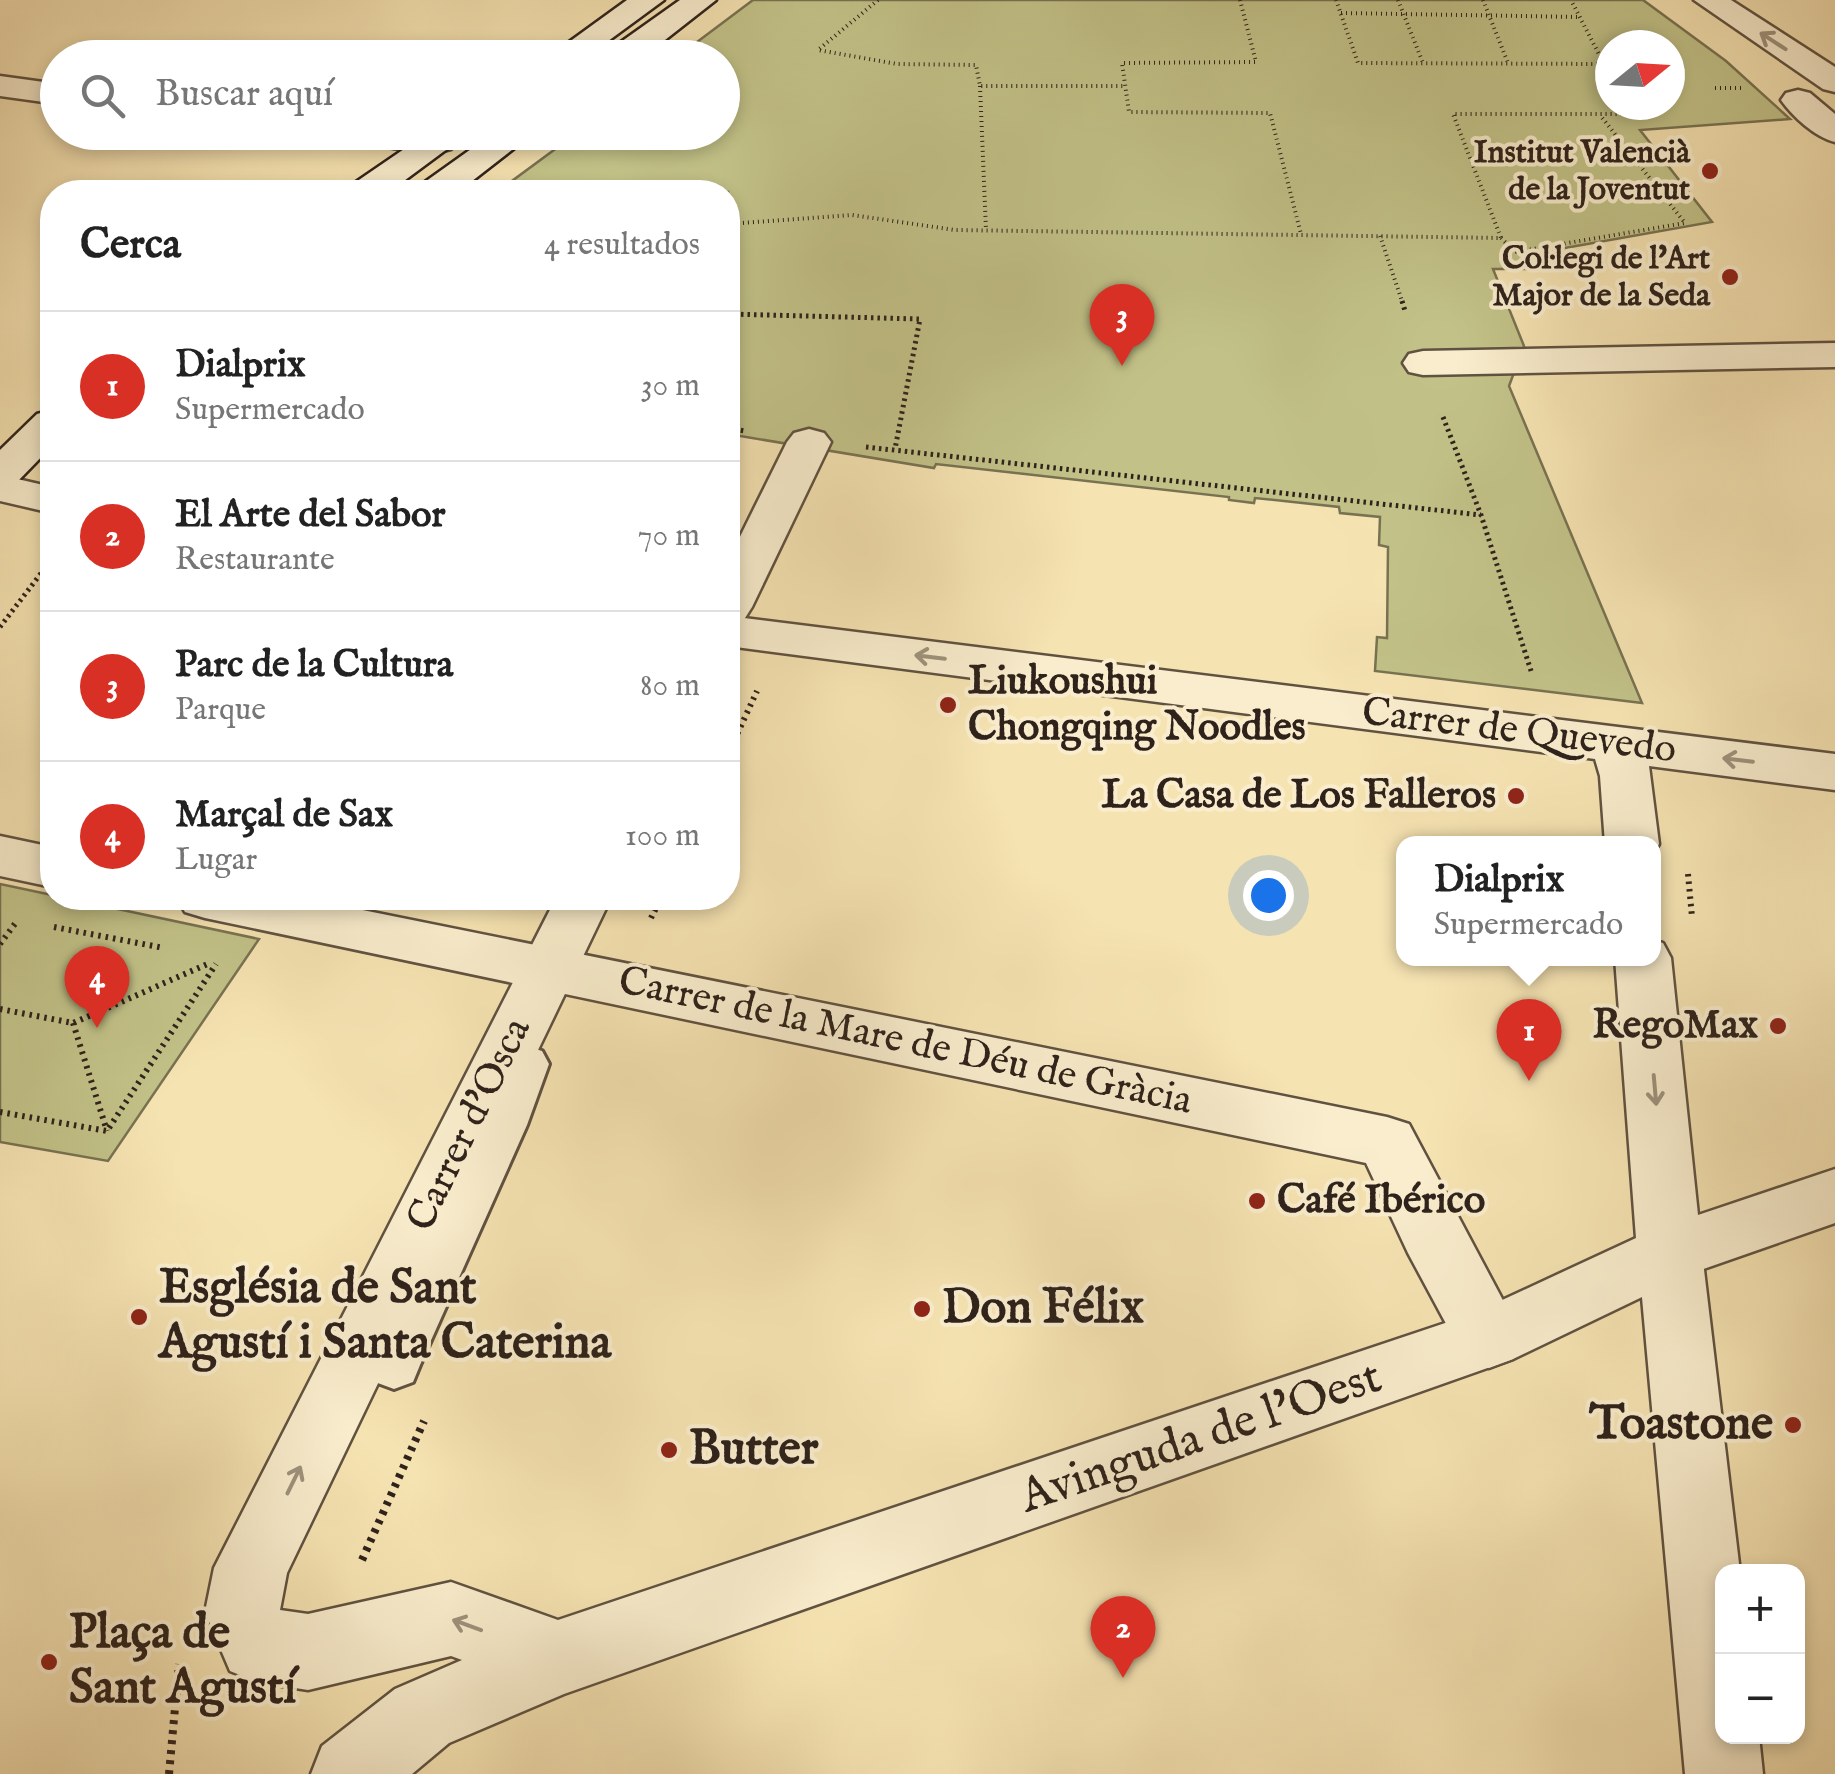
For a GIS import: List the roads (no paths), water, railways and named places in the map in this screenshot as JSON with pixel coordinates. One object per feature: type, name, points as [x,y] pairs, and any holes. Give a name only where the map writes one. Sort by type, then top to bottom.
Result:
[{"type":"street","points":[[589,40],[648,0]]},
{"type":"street","points":[[646,40],[700,0]]},
{"type":"street","points":[[1710,0],[1835,82]]},
{"type":"street","points":[[0,86],[40,92]]},
{"type":"street","points":[[1835,91],[1798,100],[1835,132]]},
{"type":"street","points":[[383,180],[427,150]]},
{"type":"street","points":[[452,180],[493,150]]},
{"type":"street","points":[[1423,363],[1835,355]]},
{"type":"street","points":[[0,476],[40,434]]},
{"type":"street","points":[[740,583],[809,442]]},
{"type":"street","points":[[0,476],[40,458]]},
{"type":"street","points":[[0,488],[40,497]]},
{"type":"street","name":"Carrer de Quevedo","points":[[740,633],[1835,772]]},
{"type":"street","points":[[1616,744],[1626,776],[1631,836]]},
{"type":"street","points":[[0,856],[40,864]]},
{"type":"street","name":"Carrer de la Mare de Déu de Gràcia","points":[[264,910],[1387,1142],[1431,1234],[1490,1338]]},
{"type":"street","name":"Carrer d'Osca","points":[[558,1658],[451,1619],[308,1652],[257,1644],[242,1612],[250,1568],[578,910]]},
{"type":"street","points":[[1644,966],[1724,1774]]},
{"type":"street","name":"Avinguda de l'Oest","points":[[350,1774],[422,1716],[558,1658],[1490,1338],[1670,1253],[1835,1196]]},
{"type":"lane","points":[[394,1365],[510,1108],[530,1056],[547,969]]},
{"type":"place","name":"Institut Valencià de la Joventut","points":[[1710,171]]},
{"type":"place","name":"Col·legi de l'Art Major de la Seda","points":[[1730,277]]},
{"type":"place","name":"Parc de la Cultura","points":[[1122,366]]},
{"type":"place","name":"Liukoushui Chongqing Noodles","points":[[948,705]]},
{"type":"place","name":"La Casa de Los Falleros","points":[[1516,796]]},
{"type":"place","name":"RegoMax","points":[[1778,1026]]},
{"type":"place","name":"Marçal de Sax","points":[[97,1028]]},
{"type":"place","name":"Dialprix","points":[[1529,1081]]},
{"type":"place","name":"Café Ibérico","points":[[1257,1201]]},
{"type":"place","name":"Don Félix","points":[[922,1309]]},
{"type":"place","name":"Església de Sant Agustí i Santa Caterina","points":[[139,1317]]},
{"type":"place","name":"Toastone","points":[[1793,1425]]},
{"type":"place","name":"Butter","points":[[669,1450]]},
{"type":"place","name":"Plaça de Sant Agustí","points":[[49,1662]]},
{"type":"place","name":"El Arte del Sabor","points":[[1123,1678]]}]
